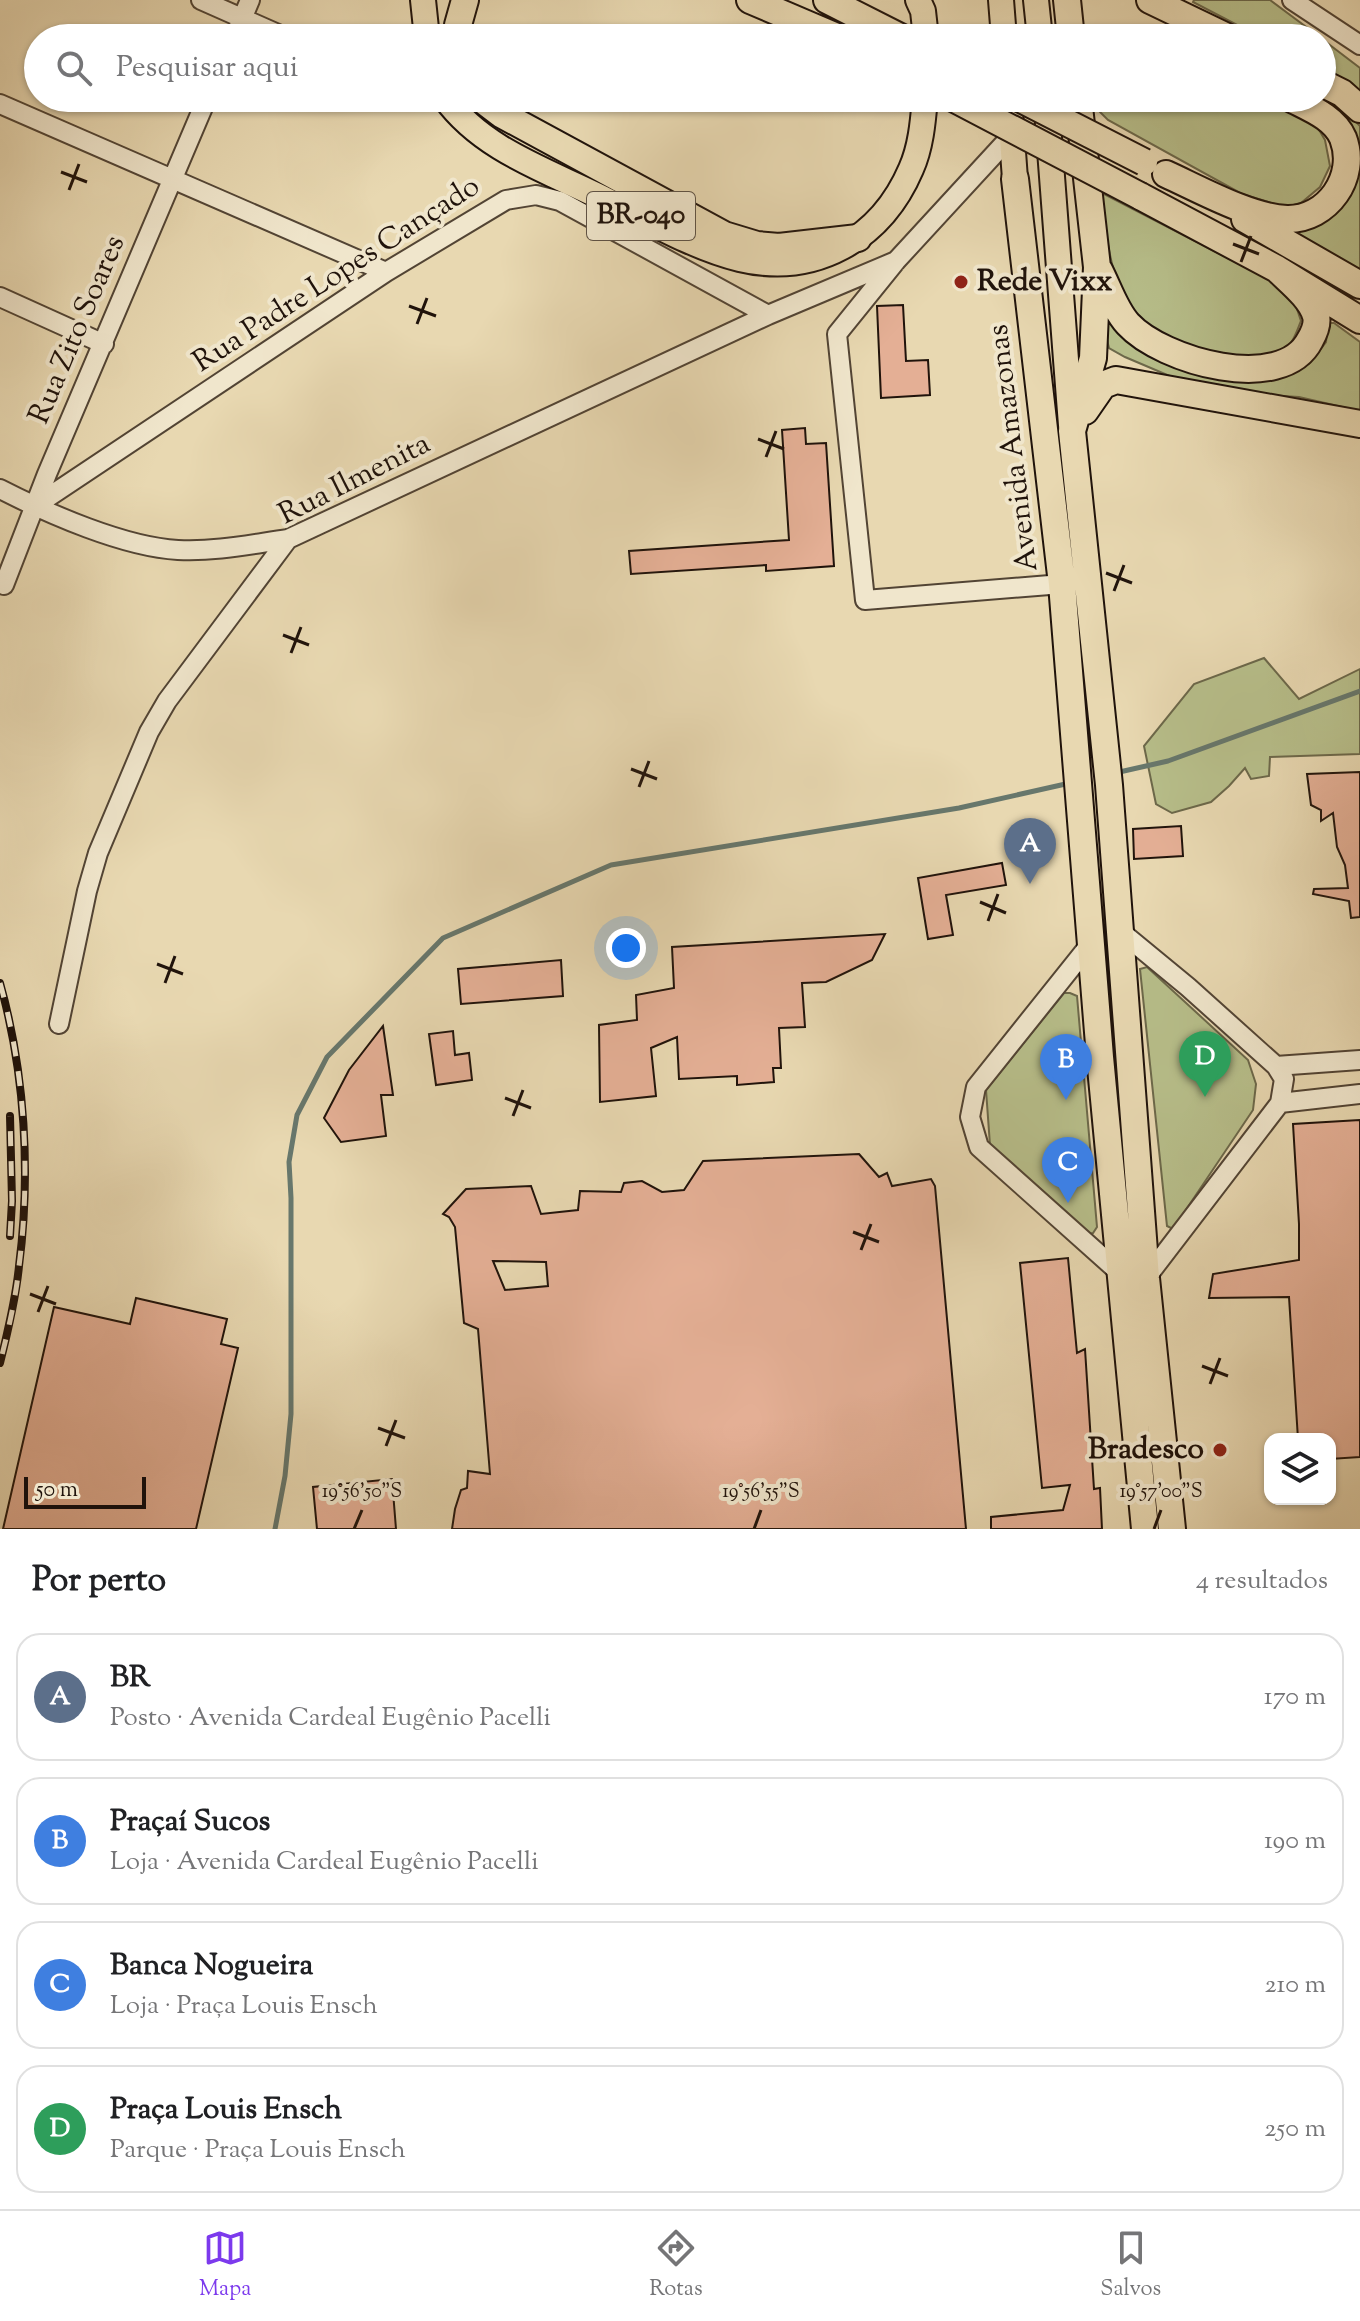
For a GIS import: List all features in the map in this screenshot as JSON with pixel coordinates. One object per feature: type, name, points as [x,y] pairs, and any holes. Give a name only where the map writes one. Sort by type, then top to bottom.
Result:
[{"type":"highway","points":[[458,24],[465,0]]},
{"type":"highway","points":[[750,0],[807,24]]},
{"type":"highway","points":[[1067,0],[1070,24]]},
{"type":"highway","points":[[1150,0],[1200,24]]},
{"type":"highway","points":[[836,4],[875,24]]},
{"type":"highway","points":[[1336,90],[1360,109]]},
{"type":"highway","points":[[498,112],[724,235],[766,247],[802,246],[858,238]]},
{"type":"highway","points":[[980,112],[1277,269],[1360,320]]},
{"type":"highway","points":[[1046,112],[1155,168],[1360,285]]},
{"type":"highway","points":[[1072,431],[1093,358],[1097,267],[1081,112]]},
{"type":"highway","points":[[1155,168],[1265,216],[1286,219],[1306,217],[1320,211],[1335,196],[1345,176],[1347,157],[1342,136],[1326,117],[1317,112]]},
{"type":"highway","name":"Avenida Amazonas","points":[[1015,179],[1062,584],[1091,943],[1145,1529]]},
{"type":"highway","points":[[1097,267],[1127,323],[1143,337],[1180,357],[1245,368],[1286,363],[1305,350],[1314,332],[1316,318],[1310,305],[1277,269]]},
{"type":"highway","points":[[1072,431],[1103,385],[1116,380],[1360,424]]},
{"type":"highway","name":"Avenida Amazonas","points":[[1072,431],[1109,785],[1146,1278],[1172,1529]]},
{"type":"main road","points":[[423,0],[426,24]]},
{"type":"main road","points":[[918,0],[924,24]]},
{"type":"main road","points":[[1001,0],[1003,24]]},
{"type":"main road","points":[[1036,0],[1039,24]]},
{"type":"main road","name":"BR-040","points":[[455,112],[493,145],[719,253],[755,262],[800,262],[831,254],[858,238],[891,205],[911,169],[917,153],[923,112]]},
{"type":"main road","name":"Avenida Amazonas","points":[[1010,112],[1015,179]]},
{"type":"main road","name":"Avenida Amazonas","points":[[1047,112],[1072,431]]},
{"type":"street","points":[[201,0],[256,24]]},
{"type":"street","points":[[240,24],[250,0]]},
{"type":"street","points":[[1292,0],[1328,24]]},
{"type":"street","points":[[1336,29],[1360,45]]},
{"type":"street","points":[[0,104],[386,272]]},
{"type":"street","name":"Rua Zito Soares","points":[[4,585],[201,112]]},
{"type":"street","points":[[1012,135],[896,261],[837,334],[865,600],[1062,584]]},
{"type":"street","points":[[976,172],[995,167],[1005,169],[1015,179]]},
{"type":"street","name":"Rua Padre Lopes Cançado","points":[[35,506],[386,272],[506,200],[536,195],[560,201],[768,315]]},
{"type":"street","name":"Rua Ilmenita","points":[[59,1024],[98,853],[149,732],[167,701],[288,539],[768,315],[896,261]]},
{"type":"street","points":[[0,297],[104,344]]},
{"type":"street","points":[[0,489],[35,506],[141,546],[215,550],[288,539]]},
{"type":"street","points":[[1120,931],[1182,981],[1276,1066],[1284,1079],[1280,1103],[1146,1278]]},
{"type":"street","points":[[1091,943],[976,1087],[970,1117],[979,1147],[1120,1273]]},
{"type":"street","points":[[1276,1066],[1360,1060]]},
{"type":"street","points":[[1280,1103],[1360,1094]]},
{"type":"green space","points":[[1270,0],[1302,24],[1235,24],[1193,2]]},
{"type":"green space","points":[[1336,50],[1360,68],[1360,95],[1336,78]]},
{"type":"green space","points":[[1341,107],[1360,126],[1360,271],[1290,229],[1316,224],[1338,210],[1337,111]]},
{"type":"green space","points":[[1100,112],[1292,112],[1315,123],[1325,140],[1330,166],[1320,187],[1301,203],[1285,207],[1242,194],[1108,120]]},
{"type":"green space","points":[[1104,194],[1270,280],[1296,306],[1301,321],[1290,344],[1266,355],[1232,356],[1182,346],[1145,324],[1125,297],[1114,270],[1101,198]]},
{"type":"green space","points":[[1106,313],[1119,332],[1281,377],[1309,364],[1326,342],[1328,323],[1334,323],[1360,342],[1360,411],[1299,397],[1264,395],[1179,380],[1109,348]]},
{"type":"green space","points":[[1264,658],[1299,699],[1360,669],[1360,754],[1270,757],[1269,776],[1251,779],[1245,768],[1211,802],[1172,813],[1156,804],[1144,746],[1194,684]]},
{"type":"green space","points":[[1147,967],[1248,1060],[1256,1084],[1253,1110],[1173,1229],[1167,1226],[1140,969]]},
{"type":"green space","points":[[1064,993],[1077,996],[1097,1227],[1089,1234],[990,1145],[986,1090]]},
{"type":"building","points":[[903,305],[906,361],[928,360],[930,395],[881,398],[877,306]]},
{"type":"building","points":[[805,428],[806,444],[826,443],[834,566],[766,571],[766,565],[631,574],[629,551],[789,540],[782,430]]},
{"type":"building","points":[[1360,772],[1360,917],[1351,918],[1349,901],[1313,894],[1314,889],[1348,888],[1345,865],[1337,847],[1333,813],[1321,821],[1321,810],[1311,805],[1307,774]]},
{"type":"building","points":[[1181,826],[1183,856],[1134,859],[1133,829]]},
{"type":"building","points":[[1002,863],[1006,885],[946,895],[953,935],[928,939],[918,878]]},
{"type":"building","points":[[885,934],[872,960],[826,982],[802,983],[805,1027],[779,1028],[781,1068],[773,1068],[774,1082],[737,1085],[737,1076],[679,1079],[677,1037],[651,1048],[656,1096],[600,1102],[599,1025],[637,1020],[636,995],[674,988],[672,947]]},
{"type":"building","points":[[561,960],[563,996],[461,1004],[458,969]]},
{"type":"building","points":[[383,1026],[393,1095],[381,1095],[386,1136],[341,1142],[324,1118],[349,1070]]},
{"type":"building","points":[[453,1031],[455,1055],[469,1053],[472,1080],[436,1085],[429,1034]]},
{"type":"building","points":[[1360,1120],[1360,1457],[1336,1459],[1336,1433],[1298,1433],[1289,1297],[1209,1298],[1213,1274],[1299,1260],[1293,1124]]},
{"type":"building","points":[[859,1154],[879,1177],[887,1173],[892,1186],[931,1179],[935,1186],[966,1529],[452,1529],[461,1490],[467,1488],[468,1471],[490,1474],[478,1329],[464,1323],[455,1227],[443,1214],[466,1189],[531,1186],[541,1214],[578,1210],[580,1191],[621,1192],[624,1183],[642,1181],[662,1192],[684,1190],[703,1161]],"holes":[[[493,1261],[546,1262],[548,1286],[505,1290]]]},
{"type":"building","points":[[1068,1258],[1077,1353],[1085,1349],[1094,1489],[1100,1488],[1102,1529],[991,1529],[991,1517],[1063,1510],[1070,1485],[1042,1488],[1020,1263]]},
{"type":"building","points":[[136,1298],[227,1319],[221,1344],[238,1348],[196,1529],[3,1529],[54,1307],[130,1324]]},
{"type":"building","points":[[392,1479],[396,1529],[317,1529],[313,1487]]},
{"type":"waterway","points":[[1115,773],[1168,761],[1360,691]]},
{"type":"waterway","points":[[275,1529],[285,1476],[291,1414],[289,1162],[297,1115],[327,1057],[443,938],[611,865],[959,808],[1070,783]]},
{"type":"railway","points":[[0,983],[15,1052],[25,1159],[18,1278],[0,1363]]},
{"type":"railway","points":[[10,1116],[10,1236]]},
{"type":"place","name":"Rede Vixx","points":[[961,282]]},
{"type":"place","name":"BR","points":[[1030,884]]},
{"type":"place","name":"Praça Louis Ensch","points":[[1205,1097]]},
{"type":"place","name":"Praçaí Sucos","points":[[1066,1100]]},
{"type":"place","name":"Banca Nogueira","points":[[1068,1203]]},
{"type":"place","name":"Bradesco","points":[[1220,1450]]}]
